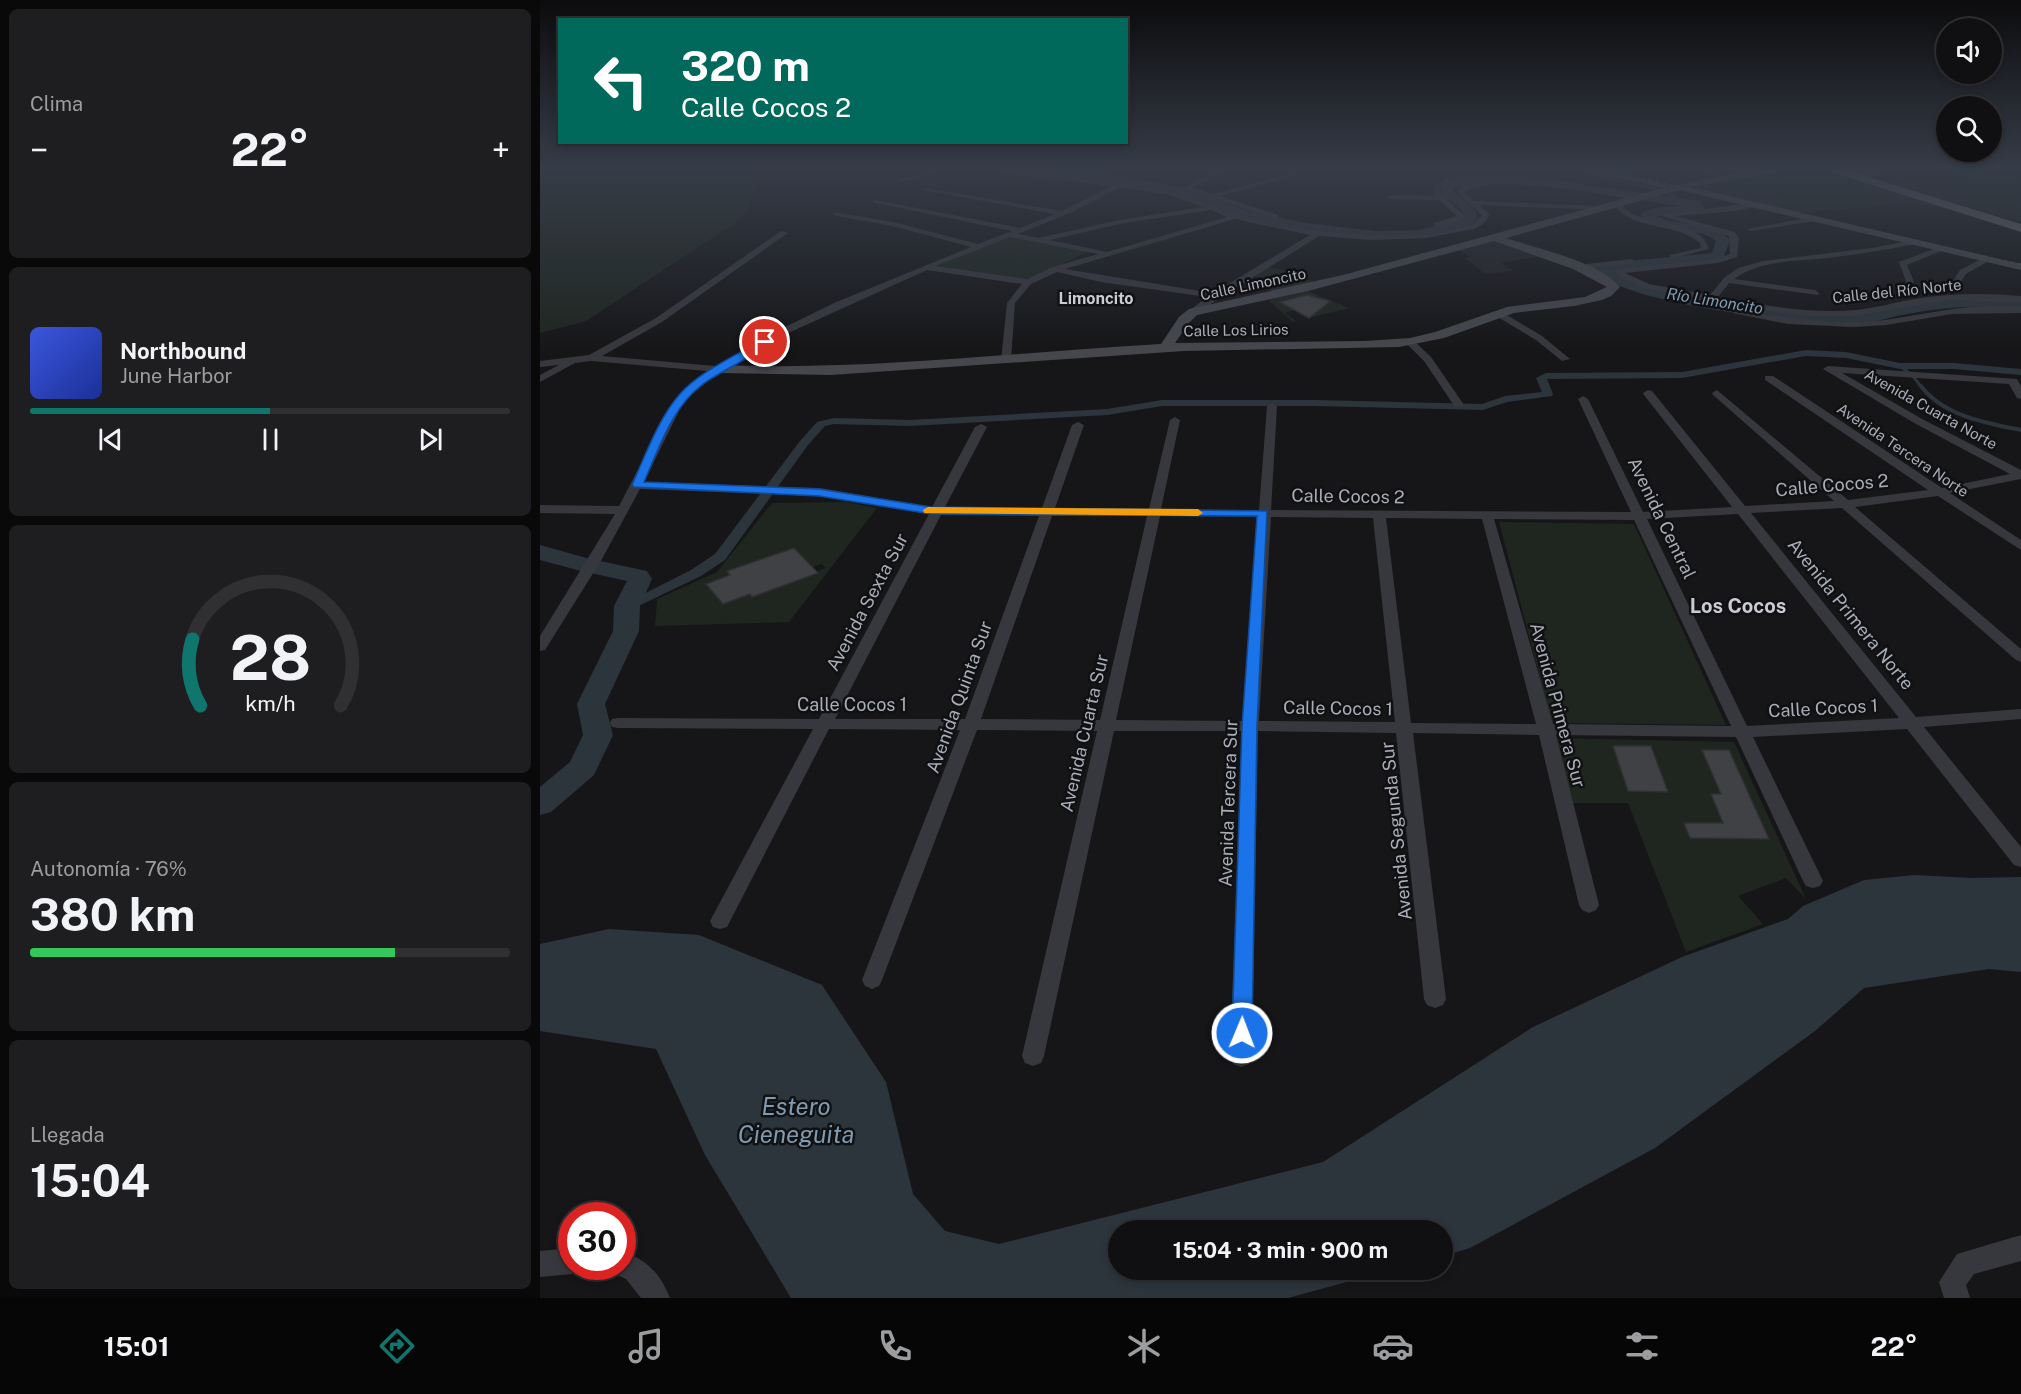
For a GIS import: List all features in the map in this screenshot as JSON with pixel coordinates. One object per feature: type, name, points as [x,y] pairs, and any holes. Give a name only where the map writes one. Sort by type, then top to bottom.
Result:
[{"type":"street","points":[[915,230],[978,246]]},
{"type":"street","points":[[1003,230],[1107,253]]},
{"type":"street","points":[[540,647],[568,605],[638,485],[683,395],[720,369],[785,330],[873,288],[1020,230]]},
{"type":"street","points":[[1042,240],[1087,230]]},
{"type":"street","points":[[1056,269],[1190,230]]},
{"type":"street","points":[[1299,230],[1396,238],[1453,230]]},
{"type":"street","points":[[1374,230],[1406,230]]},
{"type":"street","points":[[1469,230],[1585,271],[1611,284],[1667,299],[1774,319],[1821,325],[1871,324],[1972,309],[2021,310]]},
{"type":"street","name":"Calle Limoncito","points":[[1165,348],[1184,320],[1193,312],[1298,291],[1525,230]]},
{"type":"street","points":[[1585,271],[1587,266],[1595,263],[1653,260],[1700,252],[1705,249],[1706,244],[1698,236],[1676,230]]},
{"type":"street","points":[[1716,230],[1732,234],[1735,238],[1734,255],[1718,261]]},
{"type":"street","points":[[1858,230],[2021,267]]},
{"type":"street","points":[[591,358],[659,320],[784,232]]},
{"type":"street","points":[[1193,312],[1214,296],[1319,232]]},
{"type":"street","points":[[1712,298],[1727,280],[1741,270],[1766,262],[1872,250],[1912,242]]},
{"type":"street","points":[[1910,282],[1902,264],[1942,249]]},
{"type":"street","points":[[1006,360],[1011,303],[1028,282],[1093,250]]},
{"type":"street","points":[[1700,252],[1741,270]]},
{"type":"street","points":[[1955,284],[1963,272],[1988,259]]},
{"type":"street","name":"Calle del Río Norte","points":[[1718,261],[1618,272],[1635,282],[1712,298],[1816,313],[1853,313],[1924,300],[1996,297],[2021,299]]},
{"type":"street","points":[[927,267],[1028,282]]},
{"type":"street","points":[[1056,269],[1121,282],[1214,296]]},
{"type":"street","points":[[1727,280],[1815,293]]},
{"type":"street","name":"Calle Los Lirios","points":[[720,369],[767,372],[930,367],[1064,354],[1165,348],[1410,342],[1458,330],[1499,314],[1527,307],[1591,299],[1609,292],[1614,287],[1611,284]]},
{"type":"street","points":[[1499,314],[1539,338],[1565,359]]},
{"type":"street","points":[[1410,342],[1428,359],[1459,405]]},
{"type":"street","points":[[540,364],[591,358],[720,369]]},
{"type":"street","points":[[540,380],[578,359]]},
{"type":"street","name":"Avenida Cuarta Norte","points":[[2021,396],[2013,381],[1828,369],[1920,422],[2021,475]]},
{"type":"street","name":"Avenida Tercera Norte","points":[[1770,378],[2021,546]]},
{"type":"street","name":"Avenida Primera Norte","points":[[1648,393],[1914,723],[2021,860]]},
{"type":"street","points":[[1717,393],[2021,657]]},
{"type":"street","name":"Avenida Central","points":[[1583,399],[1812,881]]},
{"type":"street","name":"Avenida Tercera Sur","points":[[1241,1057],[1250,726],[1272,406]]},
{"type":"street","name":"Avenida Cuarta Sur","points":[[1033,1056],[1175,420]]},
{"type":"street","name":"Avenida Quinta Sur","points":[[872,981],[971,724],[1078,425]]},
{"type":"street","name":"Avenida Sexta Sur","points":[[720,921],[981,427]]},
{"type":"street","name":"Calle Cocos 2","points":[[638,485],[819,492],[937,511],[1639,516],[1846,504],[1939,492],[2021,475]]},
{"type":"street","points":[[540,509],[623,510]]},
{"type":"street","name":"Avenida Segunda Sur","points":[[1379,514],[1435,999]]},
{"type":"street","name":"Avenida Primera Sur","points":[[1486,515],[1546,730],[1589,905]]},
{"type":"street","name":"Calle Cocos 1","points":[[618,723],[1250,726],[1742,732],[1914,723],[2021,714]]},
{"type":"street","points":[[1957,1298],[1952,1282],[1966,1263],[2021,1248]]},
{"type":"street","points":[[540,1264],[558,1262]]},
{"type":"street","points":[[636,1270],[657,1298]]},
{"type":"shaded area","points":[[540,230],[725,230],[586,321],[540,333]]},
{"type":"shaded area","points":[[1009,236],[1089,251],[1028,280],[935,267]]},
{"type":"shaded area","points":[[1496,239],[1541,256],[1501,263],[1514,271],[1485,274],[1465,258],[1470,257],[1457,249]]},
{"type":"shaded area","points":[[1267,267],[1298,273],[1292,277],[1320,282],[1276,293],[1252,281],[1259,277],[1253,276]]},
{"type":"shaded area","points":[[1308,291],[1349,308],[1293,322],[1268,300]],"holes":[[[1317,296],[1327,300],[1314,314],[1308,314],[1311,317],[1296,321],[1285,313],[1295,310],[1281,302],[1294,298],[1300,302]]]},
{"type":"shaded area","points":[[846,502],[877,508],[789,622],[655,626],[657,599],[717,572],[772,503]],"holes":[[[794,548],[813,567],[822,564],[825,568],[817,571],[818,573],[753,597],[750,594],[723,604],[707,584],[730,575],[727,571]]]},
{"type":"shaded area","points":[[1499,522],[1634,524],[1726,725],[1552,723]]},
{"type":"shaded area","points":[[1554,738],[1734,742],[1806,899],[1786,878],[1738,896],[1763,924],[1686,952],[1628,803],[1569,803]],"holes":[[[1613,746],[1651,746],[1668,791],[1629,791]]]},
{"type":"water","name":"Estero Cieneguita","points":[[1914,875],[1972,878],[2021,877],[2021,972],[1989,969],[1864,988],[1815,1031],[1655,1148],[1470,1248],[1453,1253],[1453,1220],[1108,1220],[1108,1280],[1354,1280],[1288,1298],[791,1298],[705,1155],[656,1049],[540,1031],[540,944],[609,929],[699,935],[822,985],[886,1082],[913,1194],[945,1231],[999,1244],[1323,1162],[1533,1027],[1682,957],[1788,919],[1803,906],[1864,880]]},
{"type":"building","points":[[1307,295],[1330,301],[1309,318],[1280,302]]},
{"type":"building","points":[[794,548],[818,573],[752,597],[750,594],[723,604],[706,584],[730,575],[727,571]]},
{"type":"building","points":[[1613,746],[1651,746],[1668,792],[1628,791]]},
{"type":"building","points":[[1702,750],[1729,750],[1769,839],[1690,838],[1684,823],[1723,823],[1711,794],[1721,794]]},
{"type":"waterway","name":"Río Limoncito","points":[[1329,230],[1376,235],[1418,234],[1438,230]]},
{"type":"waterway","name":"Río Limoncito","points":[[1704,230],[1723,240],[1718,256],[1598,268],[1618,280],[1686,299],[1727,307],[1808,317],[1866,318],[1917,307],[1962,302],[1991,301],[2021,304]]},
{"type":"waterway","points":[[627,606],[696,573],[720,557],[804,443],[821,424],[834,421],[910,423],[1107,412],[1162,403],[1315,403],[1483,407],[1505,399],[1548,394],[1541,378],[1546,376],[1682,375],[1806,353],[1846,355],[1900,366],[1954,366],[2021,372]]},
{"type":"waterway","points":[[1900,366],[1913,376],[1922,388]]},
{"type":"waterway","points":[[1921,386],[1941,405],[1966,417],[2021,430]]},
{"type":"waterway","points":[[540,552],[581,564]]},
{"type":"waterway","points":[[540,804],[583,768],[598,735],[591,704],[626,631],[627,606],[640,579],[638,576],[600,568]]},
{"type":"railway","points":[[1866,230],[2021,265],[2018,264]]},
{"type":"slow traffic","points":[[928,510],[1198,513]]},
{"type":"district","name":"Limoncito","points":[[1096,298]]},
{"type":"district","name":"Los Cocos","points":[[1738,606]]},
{"type":"route","points":[[765,342],[701,381],[683,395],[662,431],[638,485],[819,492],[931,511],[1263,513],[1250,726],[1242,1033]]}]
